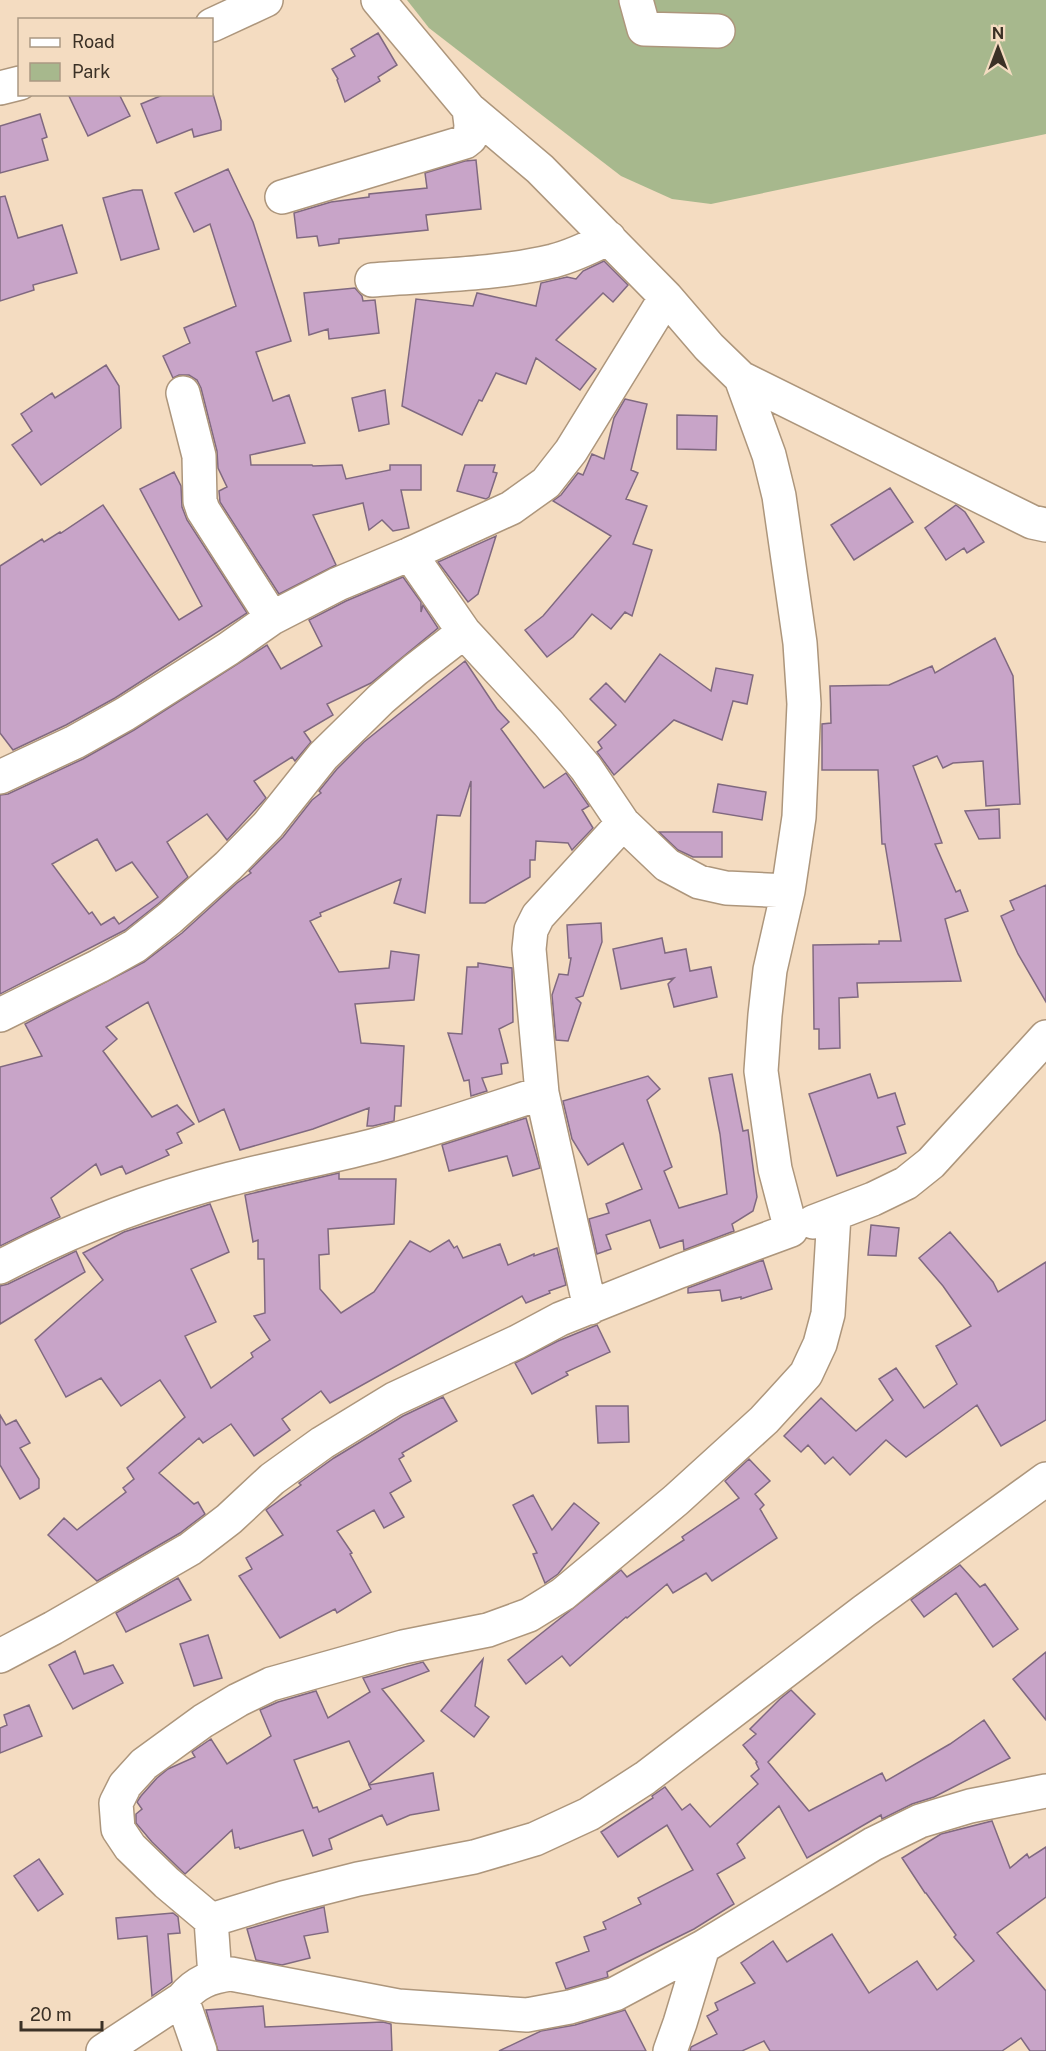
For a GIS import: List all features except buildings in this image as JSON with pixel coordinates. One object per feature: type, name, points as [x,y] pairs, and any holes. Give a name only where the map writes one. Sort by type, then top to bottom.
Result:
[{"type":"street","points":[[213,25],[266,0]]},
{"type":"street","points":[[378,0],[469,109],[540,170],[609,238],[666,297],[709,347],[741,378],[1022,517],[1046,525]]},
{"type":"street","points":[[636,0],[644,29],[718,31]]},
{"type":"street","points":[[0,88],[18,83]]},
{"type":"street","points":[[282,197],[465,142],[470,138],[471,133],[469,109]]},
{"type":"street","points":[[372,280],[530,266],[571,255],[609,238]]},
{"type":"street","points":[[0,777],[75,742],[125,714],[228,649],[272,618],[338,584],[512,508],[546,483],[576,442],[666,297]]},
{"type":"street","points":[[741,378],[769,455],[780,496],[800,643],[804,704],[799,817],[788,891],[770,970],[761,1071],[775,1169],[791,1230]]},
{"type":"street","points":[[183,393],[199,456],[200,501],[203,510],[272,618]]},
{"type":"street","points":[[410,554],[464,632],[586,768],[624,823],[667,865],[699,882],[726,888],[788,891]]},
{"type":"street","points":[[0,1015],[135,946],[170,918],[228,866],[268,825],[323,756],[373,706],[415,669],[464,632]]},
{"type":"street","points":[[590,1308],[542,1092],[530,961],[531,930],[547,905],[624,823]]},
{"type":"street","points":[[0,1656],[190,1549],[229,1519],[272,1479],[322,1443],[394,1399],[517,1342],[560,1319],[680,1271],[834,1215],[906,1183],[931,1163],[1046,1037]]},
{"type":"street","points":[[0,1267],[29,1252],[105,1220],[178,1193],[440,1127],[542,1092]]},
{"type":"street","points":[[215,1976],[211,1920],[167,1883],[130,1847],[118,1829],[116,1803],[125,1785],[144,1764],[203,1721],[271,1684],[403,1647],[488,1630],[529,1615],[563,1594],[676,1500],[764,1420],[806,1374],[820,1344],[828,1314],[834,1215]]},
{"type":"street","points":[[211,1920],[283,1898],[358,1879],[474,1857],[535,1839],[590,1814],[645,1778],[864,1611],[1046,1479]]},
{"type":"street","points":[[104,2051],[182,1999],[203,1980],[231,1974],[398,2006],[527,2015],[570,2007],[615,1994],[703,1947],[873,1844],[920,1821],[969,1806],[1046,1791]]},
{"type":"street","points":[[670,2051],[703,1947]]},
{"type":"street","points":[[182,1999],[200,2051]]},
{"type":"green space","points":[[407,0],[1046,0],[1046,134],[711,204],[672,199],[621,176],[429,28]]}]
